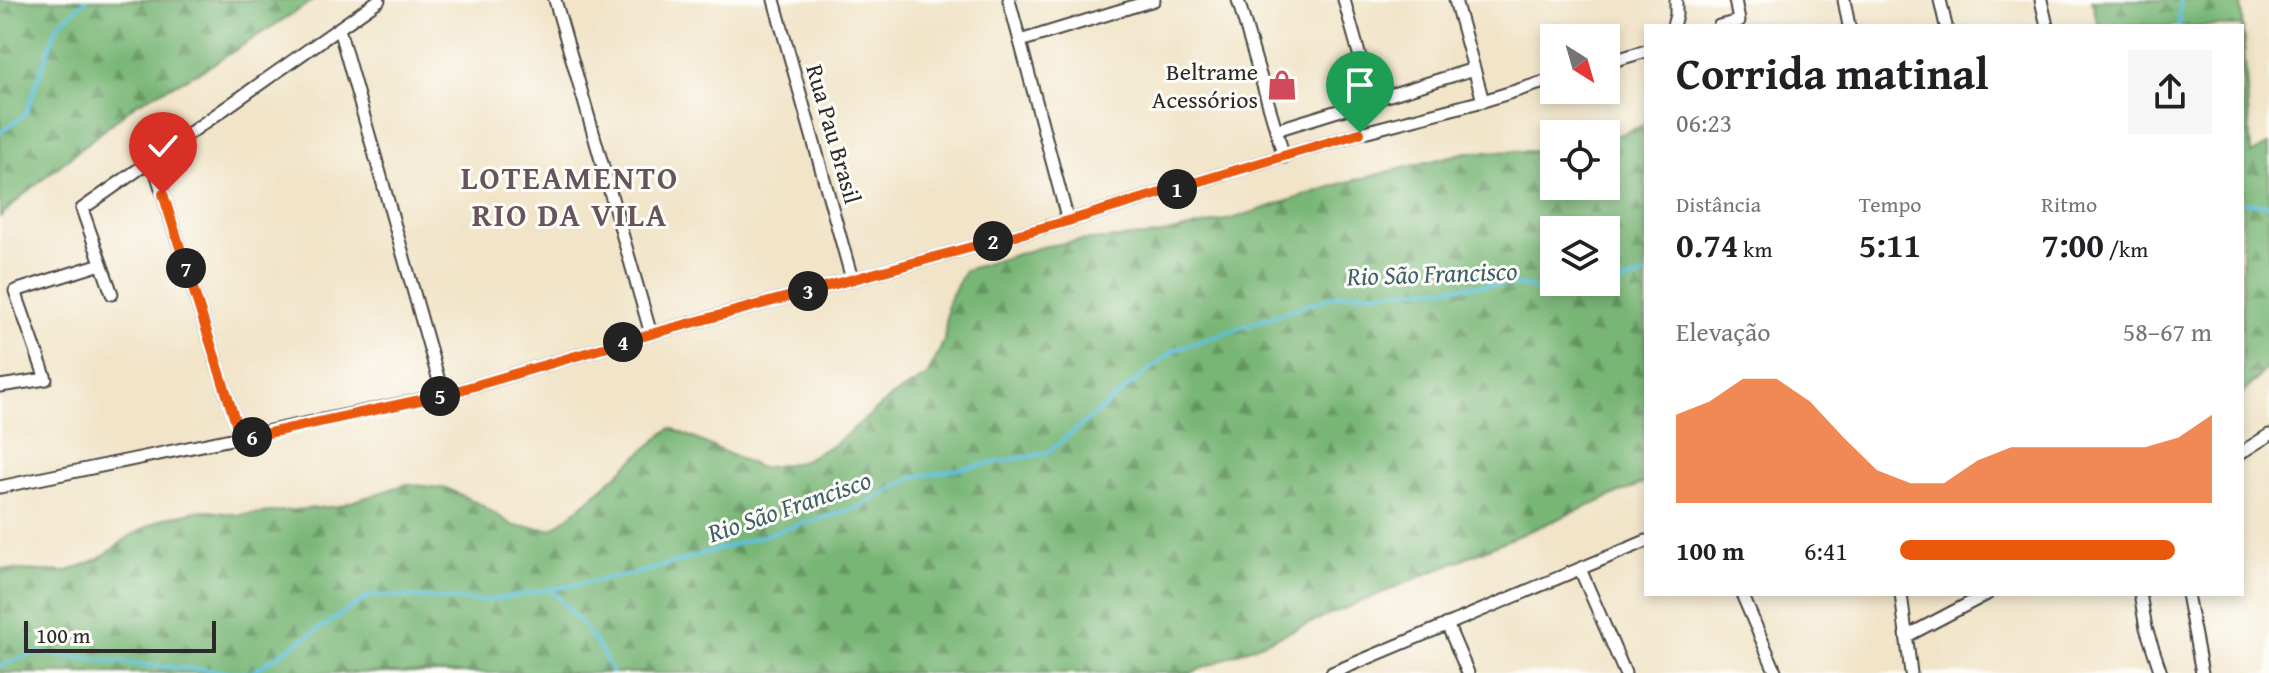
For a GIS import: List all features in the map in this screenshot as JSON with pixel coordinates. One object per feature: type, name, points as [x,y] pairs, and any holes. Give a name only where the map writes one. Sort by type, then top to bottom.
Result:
[{"type":"street","points":[[112,294],[82,209],[379,0]]},
{"type":"street","points":[[555,0],[651,334]]},
{"type":"street","name":"Rua Pau Brasil","points":[[774,0],[852,279]]},
{"type":"street","points":[[1009,0],[1068,221]]},
{"type":"street","points":[[1020,41],[1154,0]]},
{"type":"street","points":[[1238,0],[1284,157]]},
{"type":"street","points":[[1344,0],[1372,100]]},
{"type":"street","points":[[1455,0],[1483,101]]},
{"type":"street","points":[[1674,24],[1676,0]]},
{"type":"street","points":[[1727,24],[1739,21],[1735,0]]},
{"type":"street","points":[[1844,0],[1849,24]]},
{"type":"street","points":[[1940,0],[1946,24]]},
{"type":"street","points":[[2041,0],[2047,24]]},
{"type":"street","points":[[339,29],[443,395]]},
{"type":"street","points":[[1620,59],[1644,52]]},
{"type":"street","points":[[1276,130],[1474,69]]},
{"type":"street","points":[[0,487],[443,395],[651,334],[1068,221],[1360,133],[1540,83]]},
{"type":"street","points":[[152,160],[241,439]]},
{"type":"street","points":[[0,386],[46,379],[15,291],[101,264]]},
{"type":"street","points":[[2244,451],[2269,435]]},
{"type":"street","points":[[1332,673],[1644,542]]},
{"type":"street","points":[[1580,569],[1625,673]]},
{"type":"street","points":[[1743,596],[1776,673]]},
{"type":"street","points":[[1901,596],[1911,673]]},
{"type":"street","points":[[1907,636],[1983,596]]},
{"type":"street","points":[[2140,596],[2146,628],[2161,673]]},
{"type":"street","points":[[2187,596],[2202,673]]},
{"type":"street","points":[[1447,624],[1468,673]]},
{"type":"green space","points":[[0,0],[314,0],[207,68],[137,103],[0,217]]},
{"type":"green space","points":[[2092,0],[2241,0],[2243,24],[2098,24]]},
{"type":"green space","points":[[2244,46],[2251,154],[2269,144],[2269,366],[2244,392]]},
{"type":"green space","points":[[1644,125],[1644,483],[1191,673],[0,673],[0,569],[65,572],[99,559],[130,536],[164,518],[202,510],[239,515],[339,506],[407,484],[448,489],[482,505],[514,526],[552,529],[671,428],[760,468],[800,462],[835,444],[894,395],[927,376],[944,341],[948,302],[965,270],[1041,247],[1157,235],[1235,218],[1343,183],[1467,152],[1540,151],[1540,200],[1620,200],[1620,134]]},
{"type":"waterway","points":[[0,133],[26,113],[57,26],[85,0]]},
{"type":"waterway","points":[[2179,24],[2180,0]]},
{"type":"waterway","name":"Rio São Francisco","points":[[2244,202],[2269,205]]},
{"type":"waterway","name":"Rio São Francisco","points":[[251,673],[371,595],[487,601],[643,572],[862,506],[915,477],[1047,453],[1174,350],[1340,294],[1508,284],[1584,295],[1644,276]]},
{"type":"waterway","points":[[550,589],[593,639],[612,673]]},
{"type":"waterway","name":"Rio São Francisco","points":[[0,666],[34,653],[248,673]]},
{"type":"place","name":"Beltrame Acessórios","points":[[1282,85]]},
{"type":"district","name":"LOTEAMENTO RIO DA VILA","points":[[570,196]]},
{"type":"route","points":[[163,194],[241,439],[443,395],[542,368],[651,334],[1068,221],[1360,133]]}]
